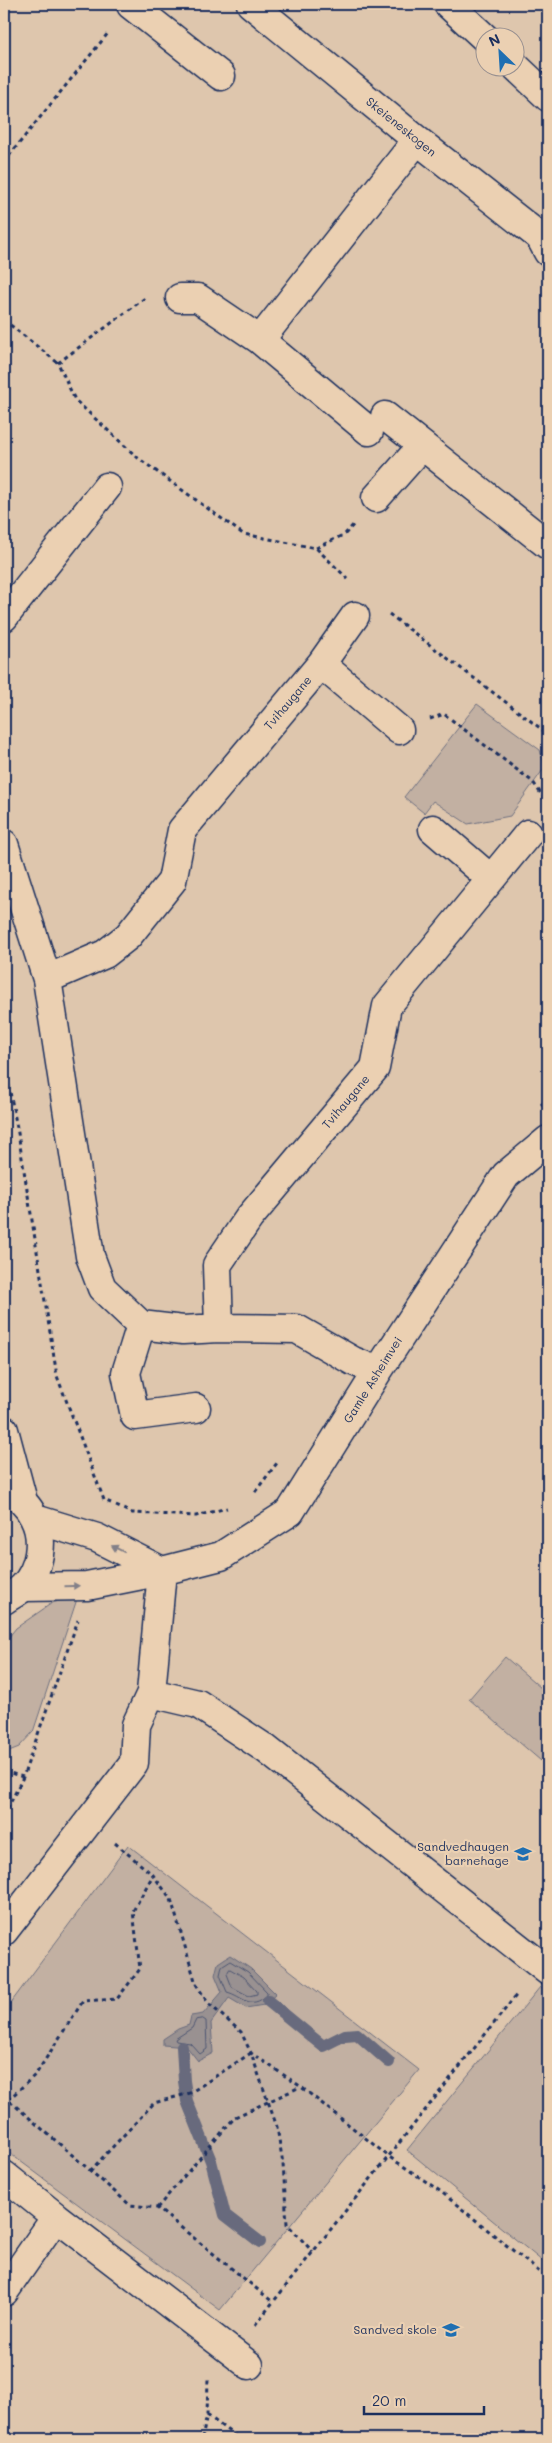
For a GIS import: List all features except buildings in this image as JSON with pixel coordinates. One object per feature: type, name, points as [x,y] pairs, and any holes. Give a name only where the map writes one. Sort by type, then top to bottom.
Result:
[{"type":"main road","points":[[131,4],[221,76]]},
{"type":"main road","name":"Skeieneskogen","points":[[251,4],[417,140],[540,237],[548,252]]},
{"type":"main road","points":[[448,4],[474,28]]},
{"type":"main road","points":[[524,75],[548,97]]},
{"type":"main road","points":[[260,340],[417,140]]},
{"type":"main road","points":[[180,298],[198,298],[377,423],[422,446],[548,545]]},
{"type":"main road","points":[[376,498],[422,446]]},
{"type":"main road","points":[[4,617],[107,487]]},
{"type":"main road","name":"Tvihaugane","points":[[47,979],[105,954],[128,936],[172,880],[182,830],[320,664],[355,616]]},
{"type":"main road","points":[[320,664],[399,730]]},
{"type":"main road","points":[[433,828],[491,879]]},
{"type":"main road","name":"Tvihaugane","points":[[220,1328],[218,1265],[249,1218],[375,1068],[387,1006],[528,834]]},
{"type":"main road","points":[[4,844],[47,979],[90,1256],[102,1288],[141,1324],[184,1330],[220,1328],[297,1329],[354,1361],[378,1371]]},
{"type":"main road","name":"Gamle Asheimvei","points":[[9,1597],[87,1586],[162,1571],[221,1556],[290,1512],[378,1371],[506,1175],[548,1140]]},
{"type":"main road","points":[[141,1324],[126,1373],[136,1416],[196,1408]]},
{"type":"main road","points":[[4,1430],[20,1503],[40,1548],[35,1569],[9,1597]]},
{"type":"main road","points":[[4,1931],[134,1763],[136,1725],[151,1693],[162,1571],[97,1538],[20,1503]]},
{"type":"main road","points":[[151,1693],[198,1704],[266,1749],[544,1968]]},
{"type":"main road","points":[[4,2174],[56,2217],[242,2359]]},
{"type":"main road","points":[[4,2292],[56,2217]]},
{"type":"path","points":[[4,162],[131,4]]},
{"type":"path","points":[[58,364],[147,296],[180,298]]},
{"type":"path","points":[[4,320],[58,364],[75,400],[138,458],[243,534],[316,548],[351,582]]},
{"type":"path","points":[[316,548],[345,534],[376,498]]},
{"type":"path","points":[[381,608],[548,734]]},
{"type":"path","points":[[399,730],[444,714],[532,782],[548,804]]},
{"type":"path","points":[[4,1061],[18,1133],[57,1376],[104,1500]]},
{"type":"path","points":[[4,1816],[23,1777],[81,1613]]},
{"type":"path","points":[[4,1771],[23,1777]]},
{"type":"path","points":[[90,1822],[153,1875],[171,1899],[196,1984],[208,2003],[240,2032],[251,2054],[279,2136],[287,2224],[312,2252]]},
{"type":"path","points":[[8,2100],[36,2074],[83,2001],[117,2000],[140,1969],[133,1910],[153,1875]]},
{"type":"path","points":[[242,2359],[273,2302],[388,2156],[544,1968]]},
{"type":"path","points":[[251,2054],[300,2086],[388,2156],[440,2191],[548,2279]]},
{"type":"path","points":[[90,2171],[154,2103],[190,2093],[251,2054]]},
{"type":"path","points":[[158,2208],[235,2117],[300,2086]]},
{"type":"path","points":[[4,2096],[130,2205],[158,2208],[273,2302]]},
{"type":"path","points":[[202,2439],[207,2415],[208,2362],[212,2336]]},
{"type":"path","points":[[207,2415],[239,2439]]},
{"type":"shaded area","points":[[477,704],[540,750],[545,767],[510,816],[468,824],[433,801],[424,813],[404,797]]},
{"type":"shaded area","points":[[78,1596],[33,1732],[19,1747],[4,1753],[4,1643],[16,1628],[52,1603]]},
{"type":"shaded area","points":[[505,1657],[548,1694],[548,1767],[469,1699]]},
{"type":"shaded area","points":[[128,1845],[419,2070],[220,2310],[4,2149],[4,2012]]},
{"type":"shaded area","points":[[540,1987],[548,1994],[548,2266],[407,2150]]},
{"type":"water","points":[[230,1955],[251,1969],[276,1994],[264,2005],[246,2008],[229,1998],[211,2023],[213,2053],[198,2061],[187,2047],[163,2045],[163,2039],[178,2029],[189,2025],[191,2016],[203,2014],[222,1992],[215,1975],[218,1963]]},
{"type":"waterway","points":[[268,2001],[323,2046],[345,2035],[357,2034],[389,2062]]},
{"type":"waterway","points":[[182,2047],[187,2101],[211,2161],[225,2215],[260,2242]]},
{"type":"place","name":"Sandvedhaugen barnehage","points":[[523,1854]]},
{"type":"place","name":"Sandved skole","points":[[451,2330]]}]
